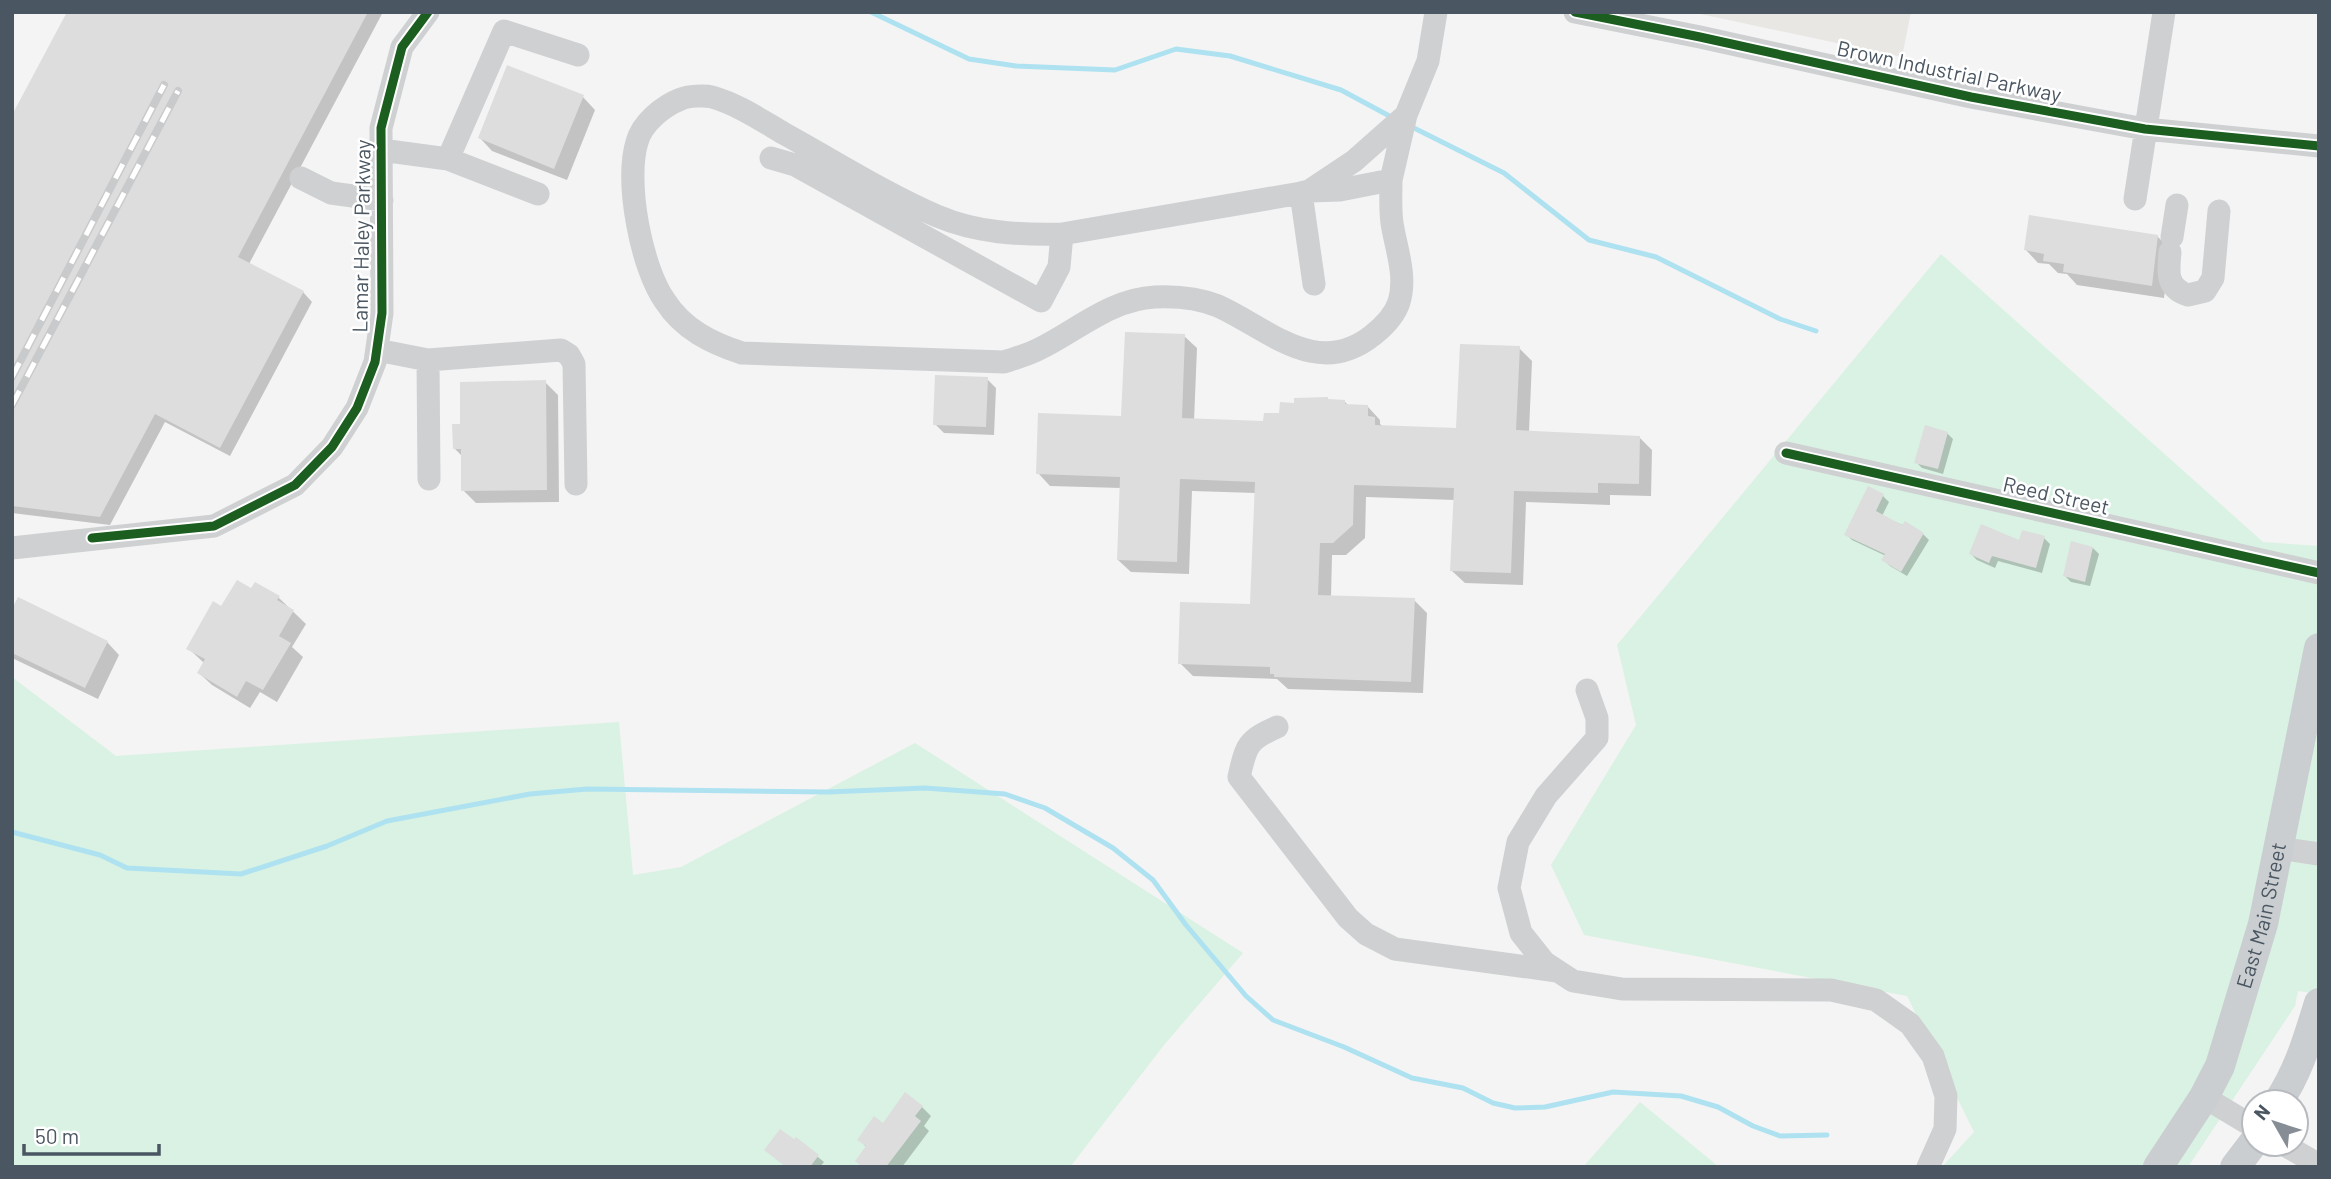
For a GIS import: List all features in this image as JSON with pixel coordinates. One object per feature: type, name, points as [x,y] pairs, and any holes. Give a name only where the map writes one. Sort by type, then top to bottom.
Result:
[{"type":"main road","name":"East Main Street","points":[[2158,1167],[2204,1097],[2220,1066],[2263,923],[2319,648]]},
{"type":"main road","points":[[2288,1088],[2305,1050],[2319,1003]]},
{"type":"street","name":"Lamar Haley Parkway","points":[[12,548],[214,526],[295,485],[332,447],[357,408],[375,362],[383,313],[381,128],[402,47],[428,12]]},
{"type":"street","points":[[1391,180],[1062,234],[1017,234],[982,230],[939,217],[888,192],[751,114],[710,96],[681,99],[649,119],[637,141],[633,170],[637,223],[648,264],[664,300],[681,321],[714,344],[742,353],[1004,362],[1037,350],[1110,309],[1152,297],[1185,297],[1217,306],[1307,352],[1335,352],[1360,346],[1383,327],[1399,302],[1401,268],[1392,222],[1391,180],[1406,115],[1428,61],[1436,12]]},
{"type":"street","name":"Brown Industrial Parkway","points":[[1575,12],[1971,97],[2145,129],[2319,146]]},
{"type":"street","points":[[2135,199],[2164,12]]},
{"type":"street","points":[[448,159],[504,31],[578,55]]},
{"type":"street","points":[[1305,192],[1354,161],[1406,115]]},
{"type":"street","points":[[382,150],[448,159],[538,194]]},
{"type":"street","points":[[771,158],[795,166],[1041,301],[1059,267],[1062,234]]},
{"type":"street","points":[[301,178],[331,193],[382,200]]},
{"type":"street","points":[[1305,192],[1314,284]]},
{"type":"street","points":[[2177,205],[2168,278],[2179,292],[2197,295],[2205,291],[2213,278],[2218,211]]},
{"type":"street","points":[[377,351],[428,360],[561,350],[569,355],[574,364],[576,484]]},
{"type":"street","points":[[428,360],[429,479]]},
{"type":"street","name":"Reed Street","points":[[1786,453],[2319,573]]},
{"type":"street","points":[[1587,690],[1597,718],[1597,738],[1546,796],[1518,842],[1509,888],[1521,933],[1544,962],[1573,981],[1622,989],[1831,990],[1876,1000],[1910,1024],[1926,1045],[1933,1056],[1946,1096],[1945,1129],[1928,1167]]},
{"type":"street","points":[[1278,727],[1256,736],[1245,751],[1240,777],[1348,918],[1366,934],[1395,949],[1557,971]]},
{"type":"street","points":[[2278,848],[2319,853]]},
{"type":"street","points":[[2204,1097],[2240,1118]]},
{"type":"shaded area","points":[[1691,12],[1911,12],[1902,57]]},
{"type":"green space","points":[[1941,254],[2263,542],[2319,546],[2319,994],[2298,991],[2295,1006],[2188,1167],[1942,1167],[1974,1132],[1907,996],[1584,935],[1551,865],[1636,725],[1617,645]]},
{"type":"green space","points":[[12,677],[116,756],[619,722],[633,875],[681,867],[915,743],[1243,953],[1164,1045],[1070,1167],[12,1167]]},
{"type":"green space","points":[[1640,1102],[1719,1167],[1583,1167]]},
{"type":"building","points":[[67,12],[368,12],[238,257],[304,291],[220,448],[155,414],[100,517],[12,506],[12,115]]},
{"type":"building","points":[[507,65],[584,95],[554,169],[478,138]]},
{"type":"building","points":[[2029,215],[2158,235],[2152,286],[2063,272],[2064,264],[2043,261],[2044,254],[2024,250]]},
{"type":"building","points":[[1125,332],[1185,334],[1182,418],[1263,421],[1264,413],[1279,413],[1280,402],[1294,403],[1294,398],[1328,397],[1345,400],[1345,404],[1368,405],[1368,416],[1375,417],[1375,425],[1456,428],[1460,344],[1520,346],[1516,430],[1640,436],[1639,484],[1598,483],[1598,493],[1514,491],[1511,573],[1450,571],[1454,488],[1354,485],[1353,525],[1333,543],[1320,543],[1318,595],[1415,598],[1411,682],[1274,677],[1274,674],[1270,674],[1270,667],[1178,664],[1180,602],[1250,604],[1255,482],[1180,479],[1177,562],[1117,560],[1120,477],[1036,474],[1038,413],[1121,416]]},
{"type":"building","points":[[935,375],[988,377],[986,427],[933,425]]},
{"type":"building","points":[[546,380],[547,490],[461,491],[461,449],[453,449],[452,424],[460,424],[460,382]]},
{"type":"building","points":[[1925,425],[1948,432],[1938,469],[1914,463]]},
{"type":"building","points":[[1868,486],[1884,494],[1876,511],[1902,525],[1905,521],[1924,533],[1901,572],[1881,560],[1885,554],[1844,535]]},
{"type":"building","points":[[1981,524],[2019,540],[2022,530],[2045,536],[2036,568],[1992,556],[1989,563],[1969,554]]},
{"type":"building","points":[[2071,541],[2093,547],[2085,582],[2063,576]]},
{"type":"building","points":[[237,580],[251,588],[255,582],[280,596],[277,600],[294,610],[279,636],[291,643],[263,690],[246,681],[237,697],[197,673],[205,659],[186,649],[213,601],[221,606]]},
{"type":"building","points":[[18,597],[108,641],[85,688],[12,653],[12,609]]},
{"type":"building","points":[[905,1092],[923,1106],[915,1116],[921,1121],[886,1167],[862,1167],[855,1161],[866,1146],[857,1140],[874,1116],[883,1123]]},
{"type":"building","points":[[780,1129],[794,1139],[796,1137],[819,1155],[810,1167],[786,1167],[764,1150]]},
{"type":"waterway","points":[[871,12],[969,59],[1016,66],[1115,70],[1176,49],[1230,56],[1341,90],[1395,119]]},
{"type":"waterway","points":[[1410,126],[1504,173],[1589,240],[1656,257],[1780,319],[1816,331]]},
{"type":"waterway","points":[[12,832],[100,855],[127,868],[241,874],[327,846],[387,821],[530,794],[587,789],[828,792],[925,788],[1005,794],[1045,808],[1113,848],[1153,880],[1186,925],[1246,996],[1273,1020],[1344,1047],[1412,1078],[1463,1088],[1493,1103],[1515,1108],[1545,1107],[1613,1092],[1681,1096],[1718,1107],[1753,1126],[1780,1136],[1827,1135]]},
{"type":"railway","points":[[12,377],[164,85]]},
{"type":"railway","points":[[12,405],[178,91]]},
{"type":"cycle path","points":[[92,538],[214,526],[295,485],[332,447],[357,408],[375,362],[382,313],[381,128],[402,47],[428,12]]},
{"type":"cycle path","points":[[1575,12],[1971,97],[2145,129],[2319,146]]},
{"type":"cycle path","points":[[1786,453],[2319,573]]}]
